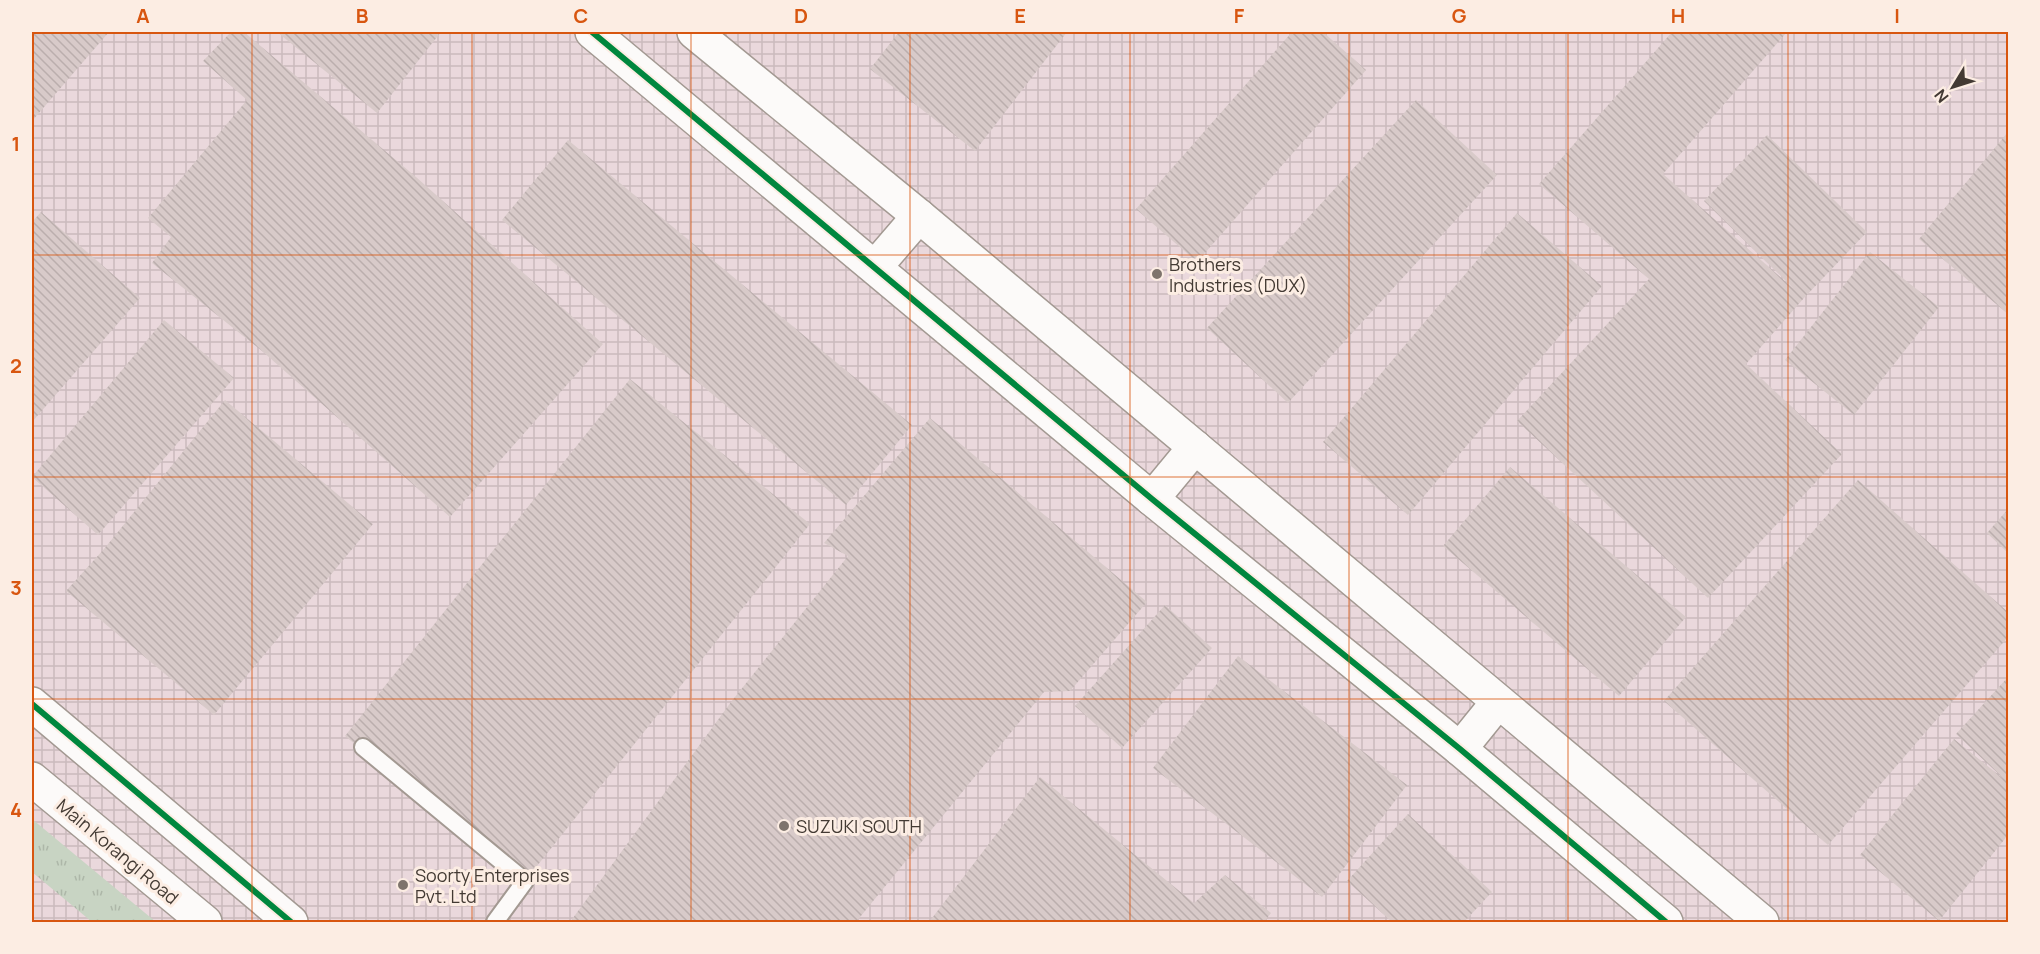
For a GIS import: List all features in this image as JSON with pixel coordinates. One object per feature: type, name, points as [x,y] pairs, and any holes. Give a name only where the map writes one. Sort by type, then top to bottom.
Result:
[{"type":"street","points":[[592,32],[876,266],[1152,499],[1460,749],[1666,922]]},
{"type":"street","points":[[694,32],[919,216],[1762,922]]},
{"type":"street","points":[[876,266],[919,216]]},
{"type":"street","points":[[1152,499],[1195,447]]},
{"type":"street","points":[[1460,749],[1498,702]]},
{"type":"street","points":[[32,704],[291,922]]},
{"type":"street","name":"Main Korangi Road","points":[[32,779],[205,922]]},
{"type":"lane","points":[[363,747],[525,881],[495,922]]},
{"type":"shaded area","points":[[32,32],[2008,32],[2008,922],[32,922]]},
{"type":"green space","points":[[32,819],[156,922],[92,922],[32,872]]},
{"type":"building","points":[[32,32],[109,32],[32,121]]},
{"type":"building","points":[[231,32],[244,32],[416,177],[603,344],[450,517],[262,351],[152,263],[171,237],[148,218],[247,100],[203,61]]},
{"type":"building","points":[[277,32],[441,32],[377,113]]},
{"type":"building","points":[[899,32],[1067,32],[975,151],[870,69]]},
{"type":"building","points":[[1292,32],[1323,32],[1366,70],[1197,262],[1136,209]]},
{"type":"building","points":[[1672,32],[1787,32],[1663,174],[1795,290],[1704,201],[1767,135],[1867,232],[1804,298],[1746,364],[1842,454],[1708,598],[1517,421],[1649,279],[1539,184]]},
{"type":"building","points":[[1416,100],[1497,175],[1288,403],[1207,328]]},
{"type":"building","points":[[2008,132],[2008,314],[1919,239]]},
{"type":"building","points":[[568,140],[912,425],[846,505],[502,220]]},
{"type":"building","points":[[41,212],[140,298],[32,422],[32,222]]},
{"type":"building","points":[[1517,213],[1602,286],[1408,515],[1323,442]]},
{"type":"building","points":[[1870,252],[1939,307],[1854,415],[1785,360]]},
{"type":"building","points":[[164,320],[234,378],[98,535],[32,477]]},
{"type":"building","points":[[630,379],[810,524],[525,881],[345,736]]},
{"type":"building","points":[[225,400],[373,524],[214,715],[66,591],[104,549]]},
{"type":"building","points":[[930,418],[1147,602],[1070,691],[1044,692],[856,922],[570,922],[731,702],[848,556],[824,543]]},
{"type":"building","points":[[1510,467],[1686,617],[1619,696],[1443,546]]},
{"type":"building","points":[[1858,480],[2008,612],[2008,637],[1828,845],[1664,701]]},
{"type":"building","points":[[2008,509],[2008,553],[1987,533]]},
{"type":"building","points":[[1165,605],[1212,648],[1122,748],[1075,706]]},
{"type":"building","points":[[1238,656],[1407,785],[1322,897],[1153,768]]},
{"type":"building","points":[[2008,677],[2008,835],[1939,921],[1860,855],[1954,739],[2005,780],[1956,734]]},
{"type":"building","points":[[1040,777],[1194,903],[1225,875],[1271,913],[1264,922],[929,922]]},
{"type":"building","points":[[1408,814],[1492,892],[1464,922],[1392,922],[1347,881]]},
{"type":"cycle path","points":[[592,32],[1152,499],[1460,749],[1666,922]]},
{"type":"cycle path","points":[[32,704],[291,922]]},
{"type":"place","name":"Brothers Industries (DUX)","points":[[1157,274]]},
{"type":"place","name":"SUZUKI SOUTH","points":[[784,826]]},
{"type":"place","name":"Soorty Enterprises Pvt. Ltd","points":[[403,885]]}]
